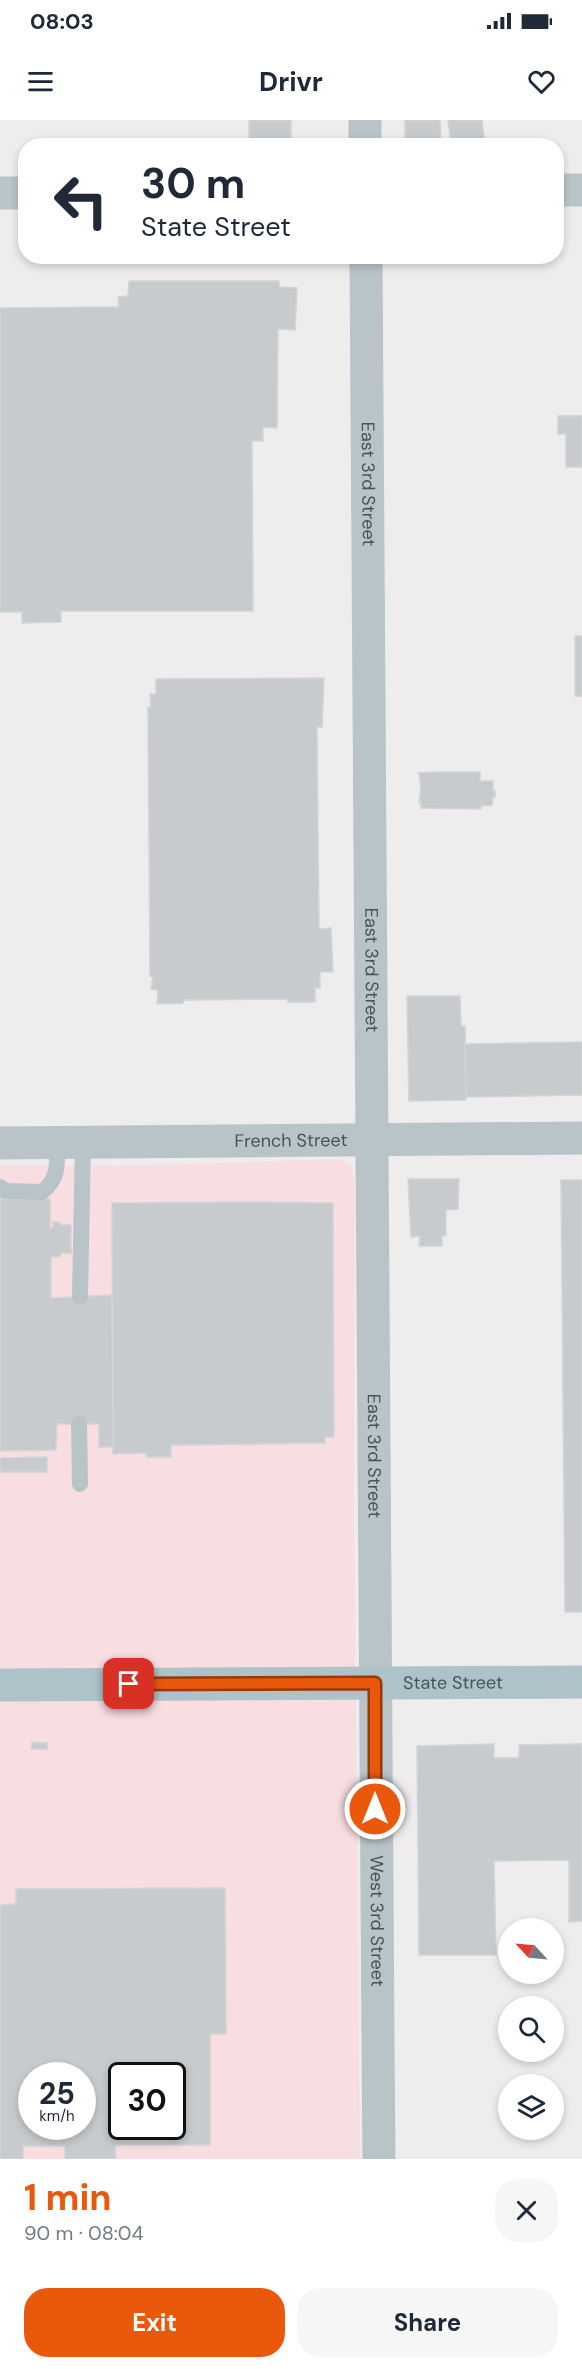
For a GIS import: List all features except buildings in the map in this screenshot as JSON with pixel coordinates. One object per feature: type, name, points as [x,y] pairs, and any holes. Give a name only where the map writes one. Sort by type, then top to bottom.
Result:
[{"type":"main road","name":"State Street","points":[[0,1685],[582,1682]]},
{"type":"street","points":[[365,120],[365,138]]},
{"type":"street","points":[[564,190],[582,190]]},
{"type":"street","points":[[0,194],[18,193]]},
{"type":"street","name":"East 3rd Street","points":[[366,264],[375,1683]]},
{"type":"street","name":"French Street","points":[[0,1143],[582,1138]]},
{"type":"street","name":"West 3rd Street","points":[[375,1683],[379,2159]]},
{"type":"lane","points":[[0,1187],[5,1191],[42,1192],[52,1184],[70,1141]]},
{"type":"lane","points":[[70,1141],[80,1297]]},
{"type":"lane","points":[[79,1424],[80,1484]]},
{"type":"shaded area","points":[[340,1159],[350,1166],[355,1180],[354,1500],[360,2159],[0,2159],[0,1165],[122,1166]]},
{"type":"route","points":[[129,1684],[375,1683],[375,1809]]}]
